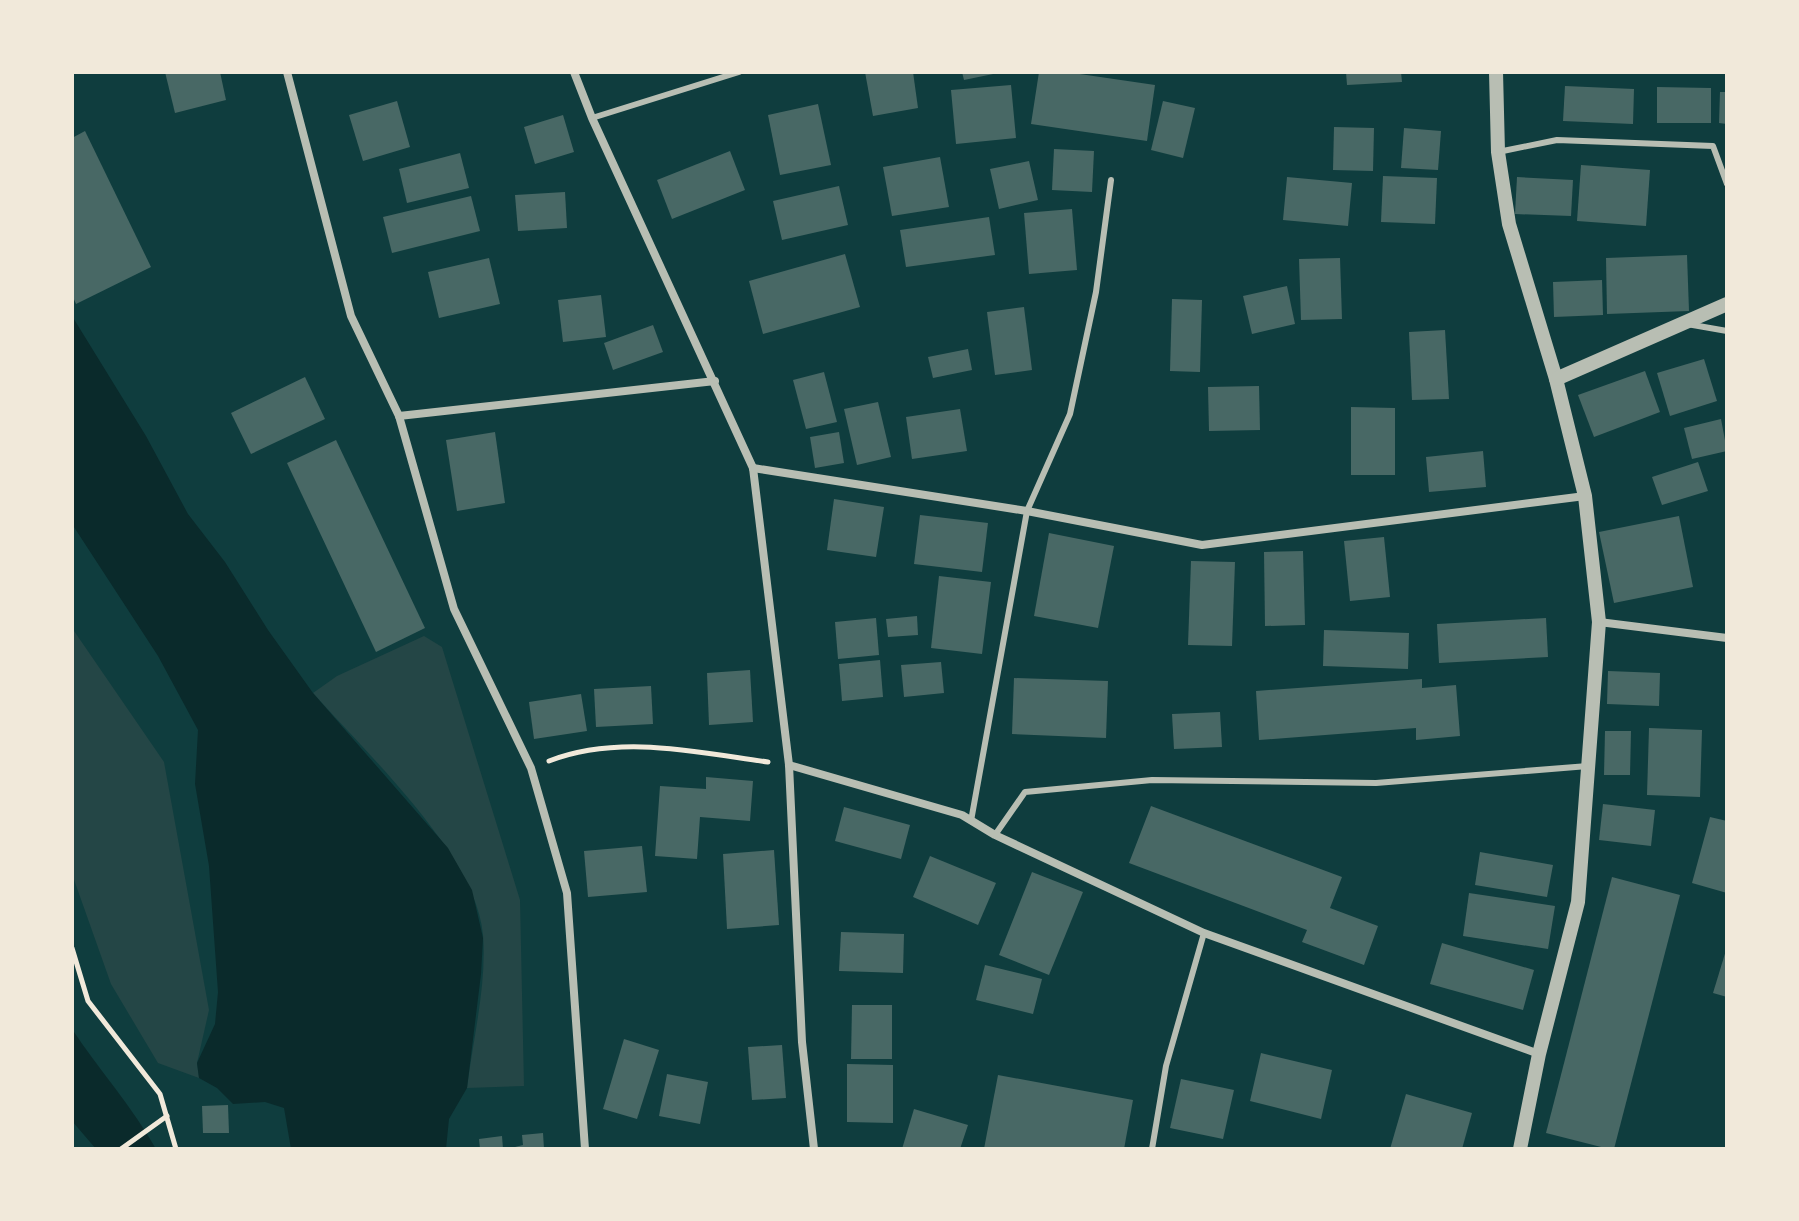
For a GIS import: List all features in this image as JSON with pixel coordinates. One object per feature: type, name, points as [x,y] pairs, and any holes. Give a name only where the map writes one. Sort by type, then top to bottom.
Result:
[{"type":"street","points":[[287,72],[351,316],[399,416],[454,609],[531,768],[567,893],[585,1149]]},
{"type":"street","points":[[574,72],[592,118],[753,468],[789,765],[802,1042],[814,1149]]},
{"type":"street","points":[[1496,72],[1498,152],[1509,224],[1556,379],[1585,496],[1599,622],[1578,902],[1539,1054],[1520,1149]]},
{"type":"street","points":[[1556,379],[1727,304]]},
{"type":"street","points":[[399,416],[715,381]]},
{"type":"street","points":[[753,468],[1027,511],[1202,545],[1585,496]]},
{"type":"street","points":[[1599,622],[1727,638]]},
{"type":"street","points":[[789,765],[971,821],[1204,933],[1539,1054]]},
{"type":"lane","points":[[592,118],[739,72]]},
{"type":"lane","points":[[1498,152],[1557,140],[1713,146],[1727,184]]},
{"type":"lane","points":[[971,821],[1027,511],[1070,414],[1096,292],[1111,180]]},
{"type":"lane","points":[[1685,324],[1727,331]]},
{"type":"lane","points":[[995,835],[1025,792],[1152,780],[1376,783],[1588,766]]},
{"type":"lane","points":[[1152,1149],[1166,1066],[1204,933]]},
{"type":"path","points":[[531,768],[564,756],[645,745],[789,765]]},
{"type":"path","points":[[72,948],[88,1001],[160,1094],[176,1149]]},
{"type":"path","points":[[121,1149],[167,1116]]},
{"type":"shaded area","points":[[72,316],[146,436],[188,514],[225,562],[268,630],[313,693],[448,848],[472,890],[483,938],[481,974],[467,1088],[449,1119],[446,1149],[291,1149],[284,1108],[265,1102],[233,1104],[217,1088],[199,1078],[197,1063],[215,1024],[218,992],[209,866],[195,784],[198,730],[158,656],[72,524]]},
{"type":"shaded area","points":[[72,628],[164,762],[209,1010],[197,1063],[199,1078],[158,1063],[111,984],[72,874]]},
{"type":"shaded area","points":[[424,636],[442,647],[520,900],[524,1086],[467,1088],[484,954],[476,904],[461,872],[415,806],[313,693],[337,676]]},
{"type":"shaded area","points":[[72,1029],[156,1149],[96,1149],[72,1121]]},
{"type":"building","points":[[165,72],[220,72],[226,100],[175,113]]},
{"type":"building","points":[[865,72],[913,72],[918,108],[873,116]]},
{"type":"building","points":[[962,72],[998,72],[998,73],[964,80]]},
{"type":"building","points":[[1039,72],[1066,72],[1155,85],[1147,141],[1031,124]]},
{"type":"building","points":[[1346,72],[1401,72],[1402,82],[1347,85]]},
{"type":"building","points":[[1011,85],[1016,138],[956,144],[951,90]]},
{"type":"building","points":[[1565,86],[1634,89],[1633,124],[1563,121]]},
{"type":"building","points":[[1657,87],[1711,88],[1711,123],[1657,123]]},
{"type":"building","points":[[1720,92],[1727,92],[1727,124],[1719,123]]},
{"type":"building","points":[[397,101],[410,147],[363,161],[349,115]]},
{"type":"building","points":[[1163,101],[1195,108],[1183,158],[1151,150]]},
{"type":"building","points":[[818,104],[831,165],[780,175],[768,115]]},
{"type":"building","points":[[563,115],[574,152],[535,164],[524,127]]},
{"type":"building","points":[[1334,127],[1374,128],[1373,171],[1333,170]]},
{"type":"building","points":[[1404,128],[1441,131],[1438,170],[1401,168]]},
{"type":"building","points":[[85,131],[151,267],[76,304],[72,295],[72,138]]},
{"type":"building","points":[[1054,149],[1094,151],[1092,192],[1052,190]]},
{"type":"building","points":[[730,151],[745,190],[672,219],[657,180]]},
{"type":"building","points":[[460,153],[469,188],[407,203],[399,169]]},
{"type":"building","points":[[940,157],[949,207],[892,216],[883,167]]},
{"type":"building","points":[[1029,161],[1038,200],[999,209],[990,169]]},
{"type":"building","points":[[1581,165],[1650,170],[1646,226],[1577,221]]},
{"type":"building","points":[[1383,176],[1437,178],[1435,224],[1381,222]]},
{"type":"building","points":[[1287,177],[1352,183],[1348,226],[1283,220]]},
{"type":"building","points":[[1517,177],[1573,180],[1571,216],[1515,214]]},
{"type":"building","points":[[839,186],[848,225],[782,240],[773,201]]},
{"type":"building","points":[[565,192],[567,228],[518,231],[515,195]]},
{"type":"building","points":[[471,196],[480,231],[392,253],[383,217]]},
{"type":"building","points":[[1072,209],[1077,270],[1029,274],[1024,213]]},
{"type":"building","points":[[989,217],[995,255],[906,267],[900,230]]},
{"type":"building","points":[[845,254],[860,307],[763,334],[749,281]]},
{"type":"building","points":[[1687,255],[1689,311],[1607,314],[1606,258]]},
{"type":"building","points":[[489,258],[500,304],[439,318],[428,272]]},
{"type":"building","points":[[1340,258],[1342,319],[1301,320],[1299,259]]},
{"type":"building","points":[[1602,280],[1603,315],[1554,317],[1553,282]]},
{"type":"building","points":[[1287,286],[1295,324],[1252,334],[1243,296]]},
{"type":"building","points":[[601,295],[606,337],[563,342],[558,300]]},
{"type":"building","points":[[1172,299],[1202,300],[1200,372],[1170,371]]},
{"type":"building","points":[[1024,307],[1032,370],[995,375],[987,312]]},
{"type":"building","points":[[653,325],[663,352],[613,370],[604,343]]},
{"type":"building","points":[[1445,330],[1449,399],[1412,400],[1409,332]]},
{"type":"building","points":[[968,349],[972,370],[933,378],[928,357]]},
{"type":"building","points":[[1704,359],[1717,401],[1670,416],[1657,373]]},
{"type":"building","points":[[1645,371],[1660,412],[1594,437],[1578,395]]},
{"type":"building","points":[[824,372],[837,422],[806,429],[793,380]]},
{"type":"building","points":[[305,377],[325,419],[251,454],[231,413]]},
{"type":"building","points":[[1259,386],[1260,430],[1209,431],[1208,387]]},
{"type":"building","points":[[878,402],[891,457],[857,465],[844,409]]},
{"type":"building","points":[[1351,407],[1395,408],[1395,475],[1351,475]]},
{"type":"building","points":[[960,409],[967,451],[912,459],[906,417]]},
{"type":"building","points":[[1721,419],[1727,451],[1692,459],[1684,428]]},
{"type":"building","points":[[495,432],[505,503],[457,511],[446,440]]},
{"type":"building","points":[[839,432],[844,463],[815,468],[810,437]]},
{"type":"building","points":[[336,440],[425,628],[376,652],[287,463]]},
{"type":"building","points":[[1483,451],[1486,487],[1429,492],[1426,457]]},
{"type":"building","points":[[1698,462],[1708,491],[1662,505],[1652,477]]},
{"type":"building","points":[[834,499],[884,507],[876,557],[827,550]]},
{"type":"building","points":[[920,515],[988,523],[982,572],[914,564]]},
{"type":"building","points":[[1679,516],[1693,587],[1614,603],[1599,532]]},
{"type":"building","points":[[1049,533],[1114,546],[1098,628],[1034,616]]},
{"type":"building","points":[[1384,537],[1390,597],[1350,601],[1344,541]]},
{"type":"building","points":[[1303,551],[1305,625],[1265,626],[1264,552]]},
{"type":"building","points":[[1191,561],[1235,562],[1232,646],[1188,645]]},
{"type":"building","points":[[939,576],[991,582],[982,654],[931,648]]},
{"type":"building","points":[[917,616],[918,635],[888,637],[886,619]]},
{"type":"building","points":[[876,618],[879,655],[838,659],[835,622]]},
{"type":"building","points":[[1546,618],[1548,657],[1439,663],[1437,624]]},
{"type":"building","points":[[1324,630],[1409,633],[1408,669],[1323,666]]},
{"type":"building","points":[[880,660],[883,697],[842,701],[839,664]]},
{"type":"building","points":[[941,662],[944,693],[904,697],[901,665]]},
{"type":"building","points":[[750,670],[753,722],[709,725],[707,673]]},
{"type":"building","points":[[1608,671],[1660,673],[1659,706],[1607,704]]},
{"type":"building","points":[[1014,678],[1108,681],[1106,738],[1012,734]]},
{"type":"building","points":[[1422,679],[1422,688],[1456,685],[1460,736],[1416,740],[1416,728],[1259,740],[1256,691]]},
{"type":"building","points":[[651,686],[653,724],[596,727],[594,689]]},
{"type":"building","points":[[581,694],[587,731],[534,739],[529,702]]},
{"type":"building","points":[[1220,712],[1222,747],[1174,749],[1172,714]]},
{"type":"building","points":[[1649,728],[1702,730],[1700,797],[1647,795]]},
{"type":"building","points":[[1605,731],[1631,731],[1630,775],[1604,775]]},
{"type":"building","points":[[706,777],[753,781],[750,821],[700,817],[697,859],[655,856],[660,786],[706,789]]},
{"type":"building","points":[[1603,804],[1655,810],[1651,846],[1599,840]]},
{"type":"building","points":[[1151,806],[1342,877],[1330,908],[1378,926],[1364,965],[1302,942],[1307,930],[1129,863]]},
{"type":"building","points":[[844,807],[910,825],[901,859],[835,841]]},
{"type":"building","points":[[1710,817],[1727,821],[1727,893],[1692,883]]},
{"type":"building","points":[[642,846],[647,892],[588,897],[584,851]]},
{"type":"building","points":[[774,850],[779,925],[727,929],[723,854]]},
{"type":"building","points":[[1480,852],[1553,865],[1547,897],[1475,885]]},
{"type":"building","points":[[930,856],[996,883],[978,925],[913,897]]},
{"type":"building","points":[[1032,872],[1083,892],[1049,975],[999,955]]},
{"type":"building","points":[[1612,877],[1680,895],[1614,1149],[1609,1149],[1546,1133]]},
{"type":"building","points":[[1469,893],[1555,906],[1548,949],[1463,936]]},
{"type":"building","points":[[841,932],[904,934],[903,973],[839,971]]},
{"type":"building","points":[[1442,943],[1534,970],[1523,1010],[1430,984]]},
{"type":"building","points":[[1727,947],[1727,997],[1713,993]]},
{"type":"building","points":[[985,965],[1042,979],[1033,1014],[976,1000]]},
{"type":"building","points":[[852,1005],[892,1005],[892,1059],[851,1059]]},
{"type":"building","points":[[624,1039],[659,1050],[637,1119],[603,1109]]},
{"type":"building","points":[[782,1045],[786,1098],[752,1100],[748,1047]]},
{"type":"building","points":[[1261,1053],[1332,1070],[1321,1119],[1250,1101]]},
{"type":"building","points":[[847,1064],[893,1065],[893,1123],[847,1122]]},
{"type":"building","points":[[667,1074],[708,1082],[700,1124],[659,1116]]},
{"type":"building","points":[[998,1075],[1133,1100],[1124,1149],[984,1149]]},
{"type":"building","points":[[1181,1079],[1234,1090],[1223,1139],[1170,1128]]},
{"type":"building","points":[[1406,1094],[1472,1113],[1462,1149],[1390,1149]]},
{"type":"building","points":[[228,1105],[229,1133],[203,1133],[202,1106]]},
{"type":"building","points":[[914,1109],[968,1125],[960,1149],[902,1149]]},
{"type":"building","points":[[543,1133],[544,1149],[507,1149],[523,1145],[522,1135]]},
{"type":"building","points":[[502,1136],[503,1149],[480,1149],[479,1139]]}]
